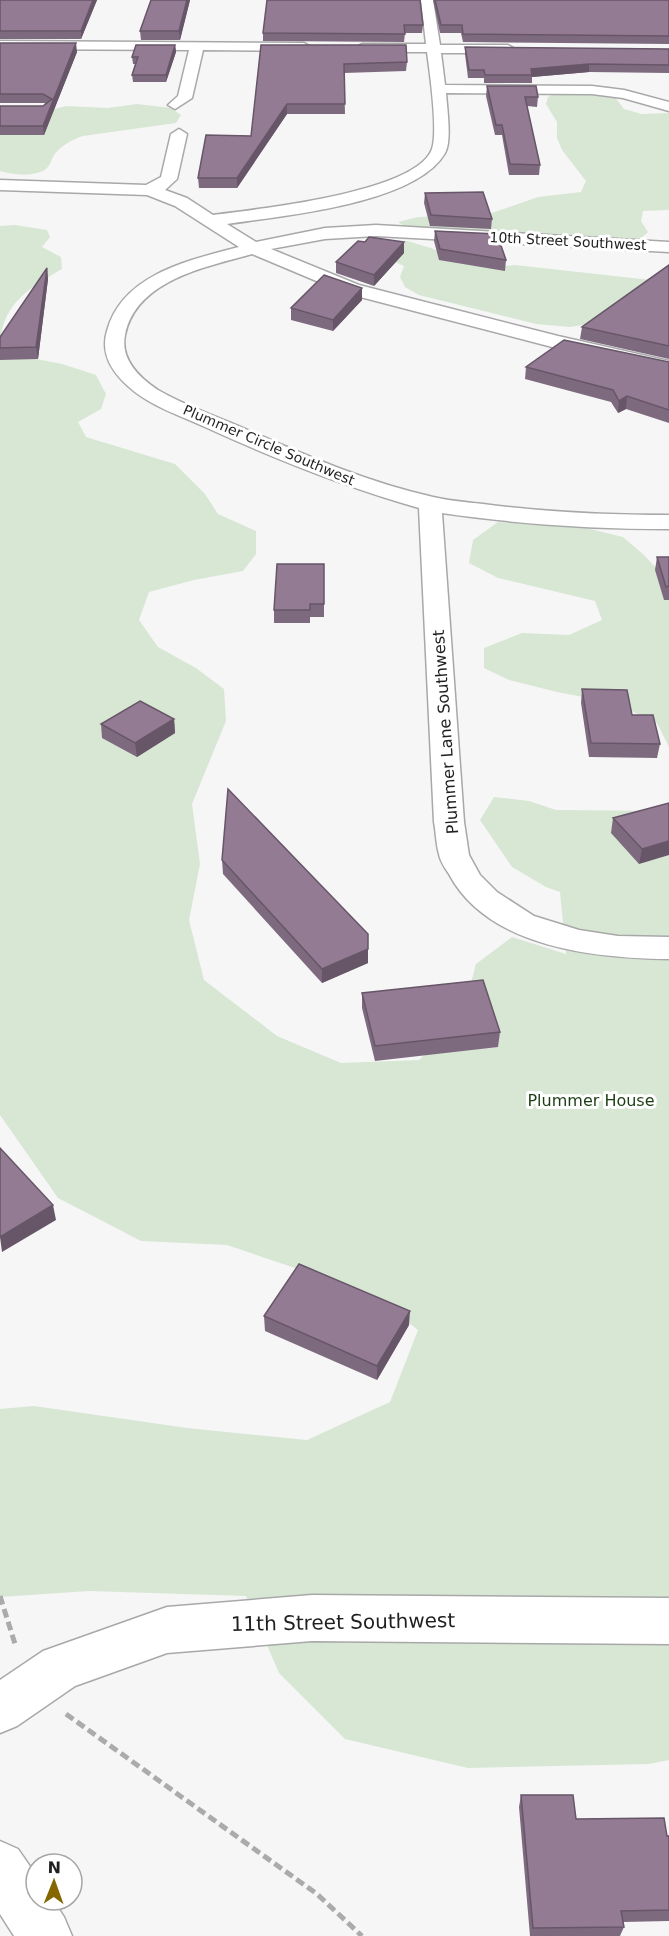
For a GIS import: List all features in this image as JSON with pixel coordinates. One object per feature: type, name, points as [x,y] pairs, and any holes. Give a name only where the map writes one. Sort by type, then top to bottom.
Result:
[{"type":"street","points":[[208,221],[357,196],[385,188],[417,174],[435,159],[439,151],[439,89],[427,0]]},
{"type":"street","points":[[0,45],[313,47]]},
{"type":"street","points":[[175,105],[185,98],[197,46]]},
{"type":"street","points":[[348,48],[527,49]]},
{"type":"street","points":[[439,89],[592,90],[624,94],[669,107]]},
{"type":"street","points":[[148,190],[162,185],[169,179],[180,134]]},
{"type":"street","points":[[0,185],[148,190],[181,202],[253,248],[352,289],[417,307],[669,367]]},
{"type":"street","name":"10th Street Southwest","points":[[253,248],[313,235],[365,231],[430,232],[669,247]]},
{"type":"street","name":"Plummer Circle Southwest","points":[[253,248],[174,272],[153,283],[139,294],[125,311],[116,331],[114,346],[121,368],[134,382],[152,394],[328,473],[430,504],[549,518],[669,522]]},
{"type":"street","name":"Plummer Lane Southwest","points":[[430,504],[449,822],[454,855],[468,881],[486,899],[523,924],[577,941],[618,947],[669,948]]},
{"type":"street","name":"11th Street Southwest","points":[[14,1698],[60,1668],[167,1630],[312,1618],[669,1621]]},
{"type":"street","points":[[0,1867],[45,1936]]},
{"type":"path","points":[[0,1596],[14,1698],[316,1894],[362,1936]]},
{"type":"green space","points":[[557,92],[615,97],[624,109],[642,114],[669,113],[669,210],[643,211],[641,221],[648,232],[637,242],[407,228],[398,222],[418,217],[486,215],[538,197],[581,192],[586,181],[562,150],[557,138],[557,122],[546,104],[548,97]]},
{"type":"green space","points":[[137,104],[171,108],[181,115],[176,123],[79,137],[55,153],[46,169],[41,172],[17,174],[0,171],[0,131],[66,106],[108,108]]},
{"type":"green space","points":[[15,225],[47,230],[50,237],[42,247],[61,257],[62,269],[30,289],[13,306],[7,316],[0,341],[0,226]]},
{"type":"green space","points":[[383,240],[407,241],[431,248],[459,261],[494,267],[515,265],[669,282],[637,316],[570,327],[536,324],[419,295],[405,287],[400,277],[404,266],[383,256]]},
{"type":"green space","name":"Plummer House","points":[[0,352],[62,364],[96,375],[106,394],[101,409],[78,422],[86,437],[175,464],[205,494],[218,514],[256,531],[256,554],[243,571],[194,580],[149,592],[139,620],[158,647],[196,668],[224,689],[226,721],[192,804],[200,864],[189,920],[204,980],[277,1036],[341,1063],[419,1060],[461,1020],[476,964],[512,937],[566,954],[560,892],[546,887],[512,867],[480,820],[494,797],[529,801],[556,810],[669,811],[669,1760],[649,1764],[468,1768],[345,1739],[279,1673],[246,1596],[89,1591],[0,1597],[0,1409],[34,1406],[187,1428],[307,1440],[390,1402],[418,1330],[369,1293],[227,1245],[141,1241],[58,1198],[0,1115]]},
{"type":"green space","points":[[498,522],[586,528],[623,537],[644,555],[669,582],[669,747],[657,723],[614,703],[509,680],[484,668],[484,648],[522,633],[569,635],[602,620],[595,601],[498,578],[469,563],[473,540]]},
{"type":"building","points":[[0,0],[93,0],[81,31],[0,31]]},
{"type":"building","points":[[151,0],[187,0],[179,31],[140,31]]},
{"type":"building","points":[[267,0],[420,0],[423,25],[404,25],[405,34],[263,33]]},
{"type":"building","points":[[435,0],[669,0],[669,36],[463,34],[462,25],[441,25]]},
{"type":"building","points":[[0,43],[76,43],[43,126],[0,126],[0,106],[43,106],[52,99],[43,94],[0,94]]},
{"type":"building","points":[[136,45],[175,45],[166,75],[132,75],[138,57],[132,57]]},
{"type":"building","points":[[261,45],[406,45],[407,62],[344,64],[345,104],[287,104],[237,178],[198,178],[206,135],[251,136]]},
{"type":"building","points":[[465,47],[669,49],[669,65],[589,64],[531,69],[532,75],[485,75],[484,70],[469,70]]},
{"type":"building","points":[[487,86],[536,86],[538,97],[525,97],[540,165],[510,164],[502,125],[496,125]]},
{"type":"building","points":[[483,192],[492,219],[431,215],[425,193]]},
{"type":"building","points":[[435,231],[497,234],[506,260],[440,249]]},
{"type":"building","points":[[369,237],[404,242],[374,275],[336,262],[358,241],[365,242]]},
{"type":"building","points":[[669,265],[669,346],[582,327]]},
{"type":"building","points":[[47,268],[36,347],[0,348],[0,337]]},
{"type":"building","points":[[324,275],[362,288],[333,320],[291,308]]},
{"type":"building","points":[[564,340],[669,362],[669,410],[627,396],[619,401],[613,390],[526,367]]},
{"type":"building","points":[[657,557],[669,557],[669,586],[666,587]]},
{"type":"building","points":[[277,564],[324,564],[324,604],[310,604],[310,610],[274,610]]},
{"type":"building","points":[[582,689],[627,690],[632,715],[653,715],[660,744],[591,743]]},
{"type":"building","points":[[140,701],[174,719],[135,743],[101,724]]},
{"type":"building","points":[[228,789],[368,934],[368,949],[322,969],[222,860]]},
{"type":"building","points":[[669,803],[669,841],[642,849],[613,818]]},
{"type":"building","points":[[483,980],[500,1032],[375,1046],[362,993]]},
{"type":"building","points":[[0,1148],[53,1205],[0,1237]]},
{"type":"building","points":[[299,1264],[410,1311],[377,1366],[264,1316]]},
{"type":"building","points":[[521,1795],[573,1795],[576,1819],[664,1818],[667,1836],[669,1836],[669,1910],[621,1911],[624,1927],[533,1928]]}]
